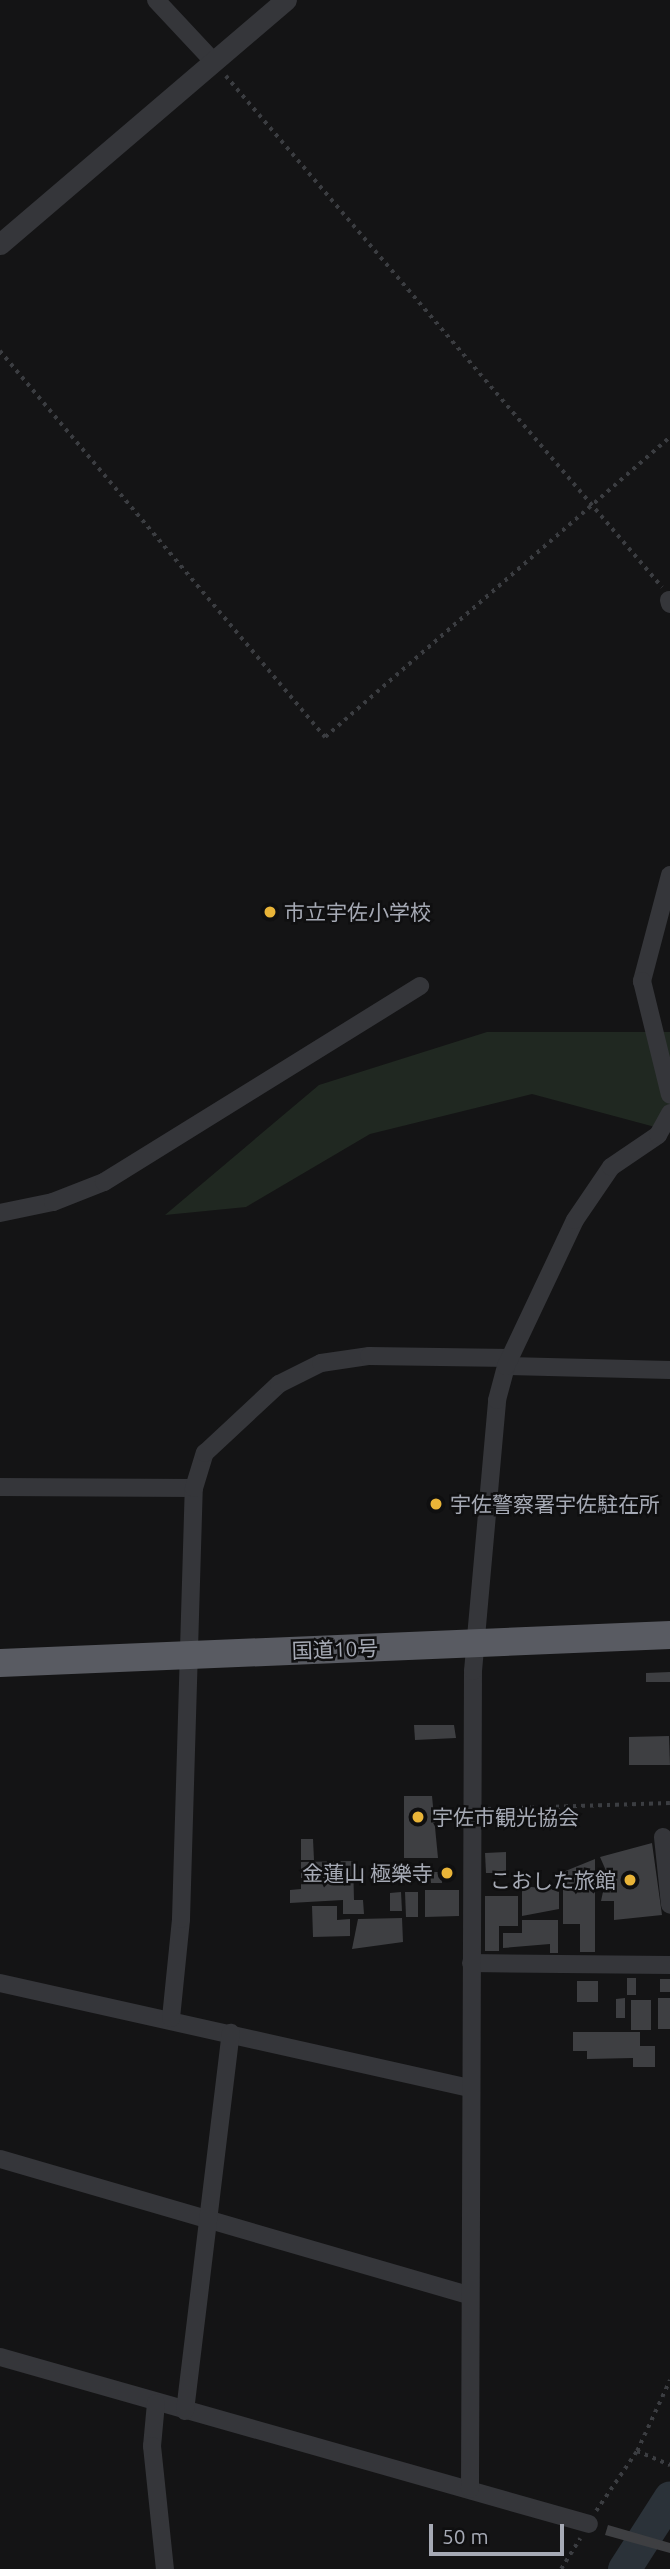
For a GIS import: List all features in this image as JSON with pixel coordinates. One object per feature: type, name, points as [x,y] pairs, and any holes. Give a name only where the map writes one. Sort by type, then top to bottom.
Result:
[{"type":"highway","name":"国道10号","points":[[0,1663],[670,1635]]},
{"type":"street","points":[[156,0],[215,63]]},
{"type":"street","points":[[0,244],[286,0]]},
{"type":"street","points":[[670,875],[647,952],[642,995],[670,1095]]},
{"type":"street","points":[[0,1213],[53,1202],[104,1182],[420,986]]},
{"type":"street","points":[[470,2489],[474,1643],[485,1485],[508,1362],[575,1220],[605,1173],[658,1135],[670,1113]]},
{"type":"street","points":[[171,2018],[191,1655],[194,1488],[217,1439],[296,1372],[369,1356],[670,1370]]},
{"type":"street","points":[[0,1487],[194,1488]]},
{"type":"street","points":[[663,1837],[670,1905]]},
{"type":"street","points":[[471,1963],[670,1965]]},
{"type":"street","points":[[0,1983],[171,2018],[470,2088]]},
{"type":"street","points":[[185,2412],[231,2033]]},
{"type":"street","points":[[0,2159],[209,2217],[469,2295]]},
{"type":"street","points":[[0,2357],[185,2412],[589,2524]]},
{"type":"street","points":[[156,2403],[152,2446],[165,2569]]},
{"type":"path","points":[[215,63],[594,504],[669,602]]},
{"type":"path","points":[[0,351],[325,737],[670,437]]},
{"type":"path","points":[[472,1809],[670,1803]]},
{"type":"path","points":[[561,2569],[637,2451],[670,2380]]},
{"type":"path","points":[[637,2451],[670,2465]]},
{"type":"shaded area","points":[[487,1032],[670,1032],[670,1131],[532,1094],[370,1134],[246,1207],[165,1215],[319,1085]]},
{"type":"building","points":[[670,1672],[670,1682],[646,1682],[646,1673]]},
{"type":"building","points":[[414,1725],[454,1725],[456,1738],[415,1740]]},
{"type":"building","points":[[669,1736],[670,1765],[629,1765],[629,1737]]},
{"type":"building","name":"宇佐市観光協会","points":[[404,1796],[432,1796],[438,1858],[404,1858]]},
{"type":"building","points":[[301,1839],[313,1839],[314,1860],[301,1860]]},
{"type":"building","name":"こおした旅館","points":[[652,1843],[662,1915],[614,1920],[614,1901],[601,1901],[607,1873],[600,1857]]},
{"type":"building","points":[[506,1852],[506,1873],[486,1873],[485,1853]]},
{"type":"building","points":[[595,1859],[595,1952],[580,1952],[580,1924],[563,1924],[563,1872]]},
{"type":"building","points":[[353,1861],[354,1900],[363,1900],[364,1914],[343,1914],[343,1900],[290,1903],[290,1890],[301,1889],[301,1862]]},
{"type":"building","points":[[430,1872],[441,1872],[442,1883],[431,1883]]},
{"type":"building","points":[[522,1886],[559,1890],[559,1909],[522,1916]]},
{"type":"building","points":[[425,1890],[459,1890],[459,1916],[425,1917]]},
{"type":"building","points":[[401,1892],[402,1911],[390,1911],[390,1893]]},
{"type":"building","points":[[405,1892],[418,1892],[418,1917],[406,1917]]},
{"type":"building","points":[[485,1896],[518,1896],[518,1926],[499,1926],[499,1951],[485,1951]]},
{"type":"building","points":[[312,1906],[337,1906],[337,1920],[350,1919],[350,1936],[313,1937]]},
{"type":"building","points":[[402,1918],[403,1942],[352,1949],[358,1919]]},
{"type":"building","points":[[522,1920],[558,1920],[558,1953],[550,1953],[550,1944],[503,1948],[503,1933],[522,1933]]},
{"type":"building","points":[[627,1978],[636,1978],[636,1995],[627,1995]]},
{"type":"building","points":[[660,1979],[670,1979],[670,1992],[660,1992]]},
{"type":"building","points":[[577,1981],[598,1981],[598,2002],[577,2002]]},
{"type":"building","points":[[625,1998],[625,2018],[616,2018],[616,1999]]},
{"type":"building","points":[[658,1998],[670,1998],[670,2029],[658,2029]]},
{"type":"building","points":[[631,2000],[651,2000],[651,2030],[631,2030]]},
{"type":"building","points":[[573,2032],[640,2032],[640,2046],[655,2046],[655,2067],[633,2067],[633,2058],[587,2059],[587,2051],[573,2051]]},
{"type":"building","points":[[608,2525],[670,2543],[670,2553],[605,2535]]},
{"type":"waterway","points":[[624,2569],[670,2497]]},
{"type":"place","name":"市立宇佐小学校","points":[[270,912]]},
{"type":"place","name":"宇佐警察署宇佐駐在所","points":[[436,1504]]},
{"type":"place","name":"宇佐市観光協会","points":[[418,1817]]},
{"type":"place","name":"金蓮山 極樂寺","points":[[447,1873]]},
{"type":"place","name":"こおした旅館","points":[[630,1880]]}]
